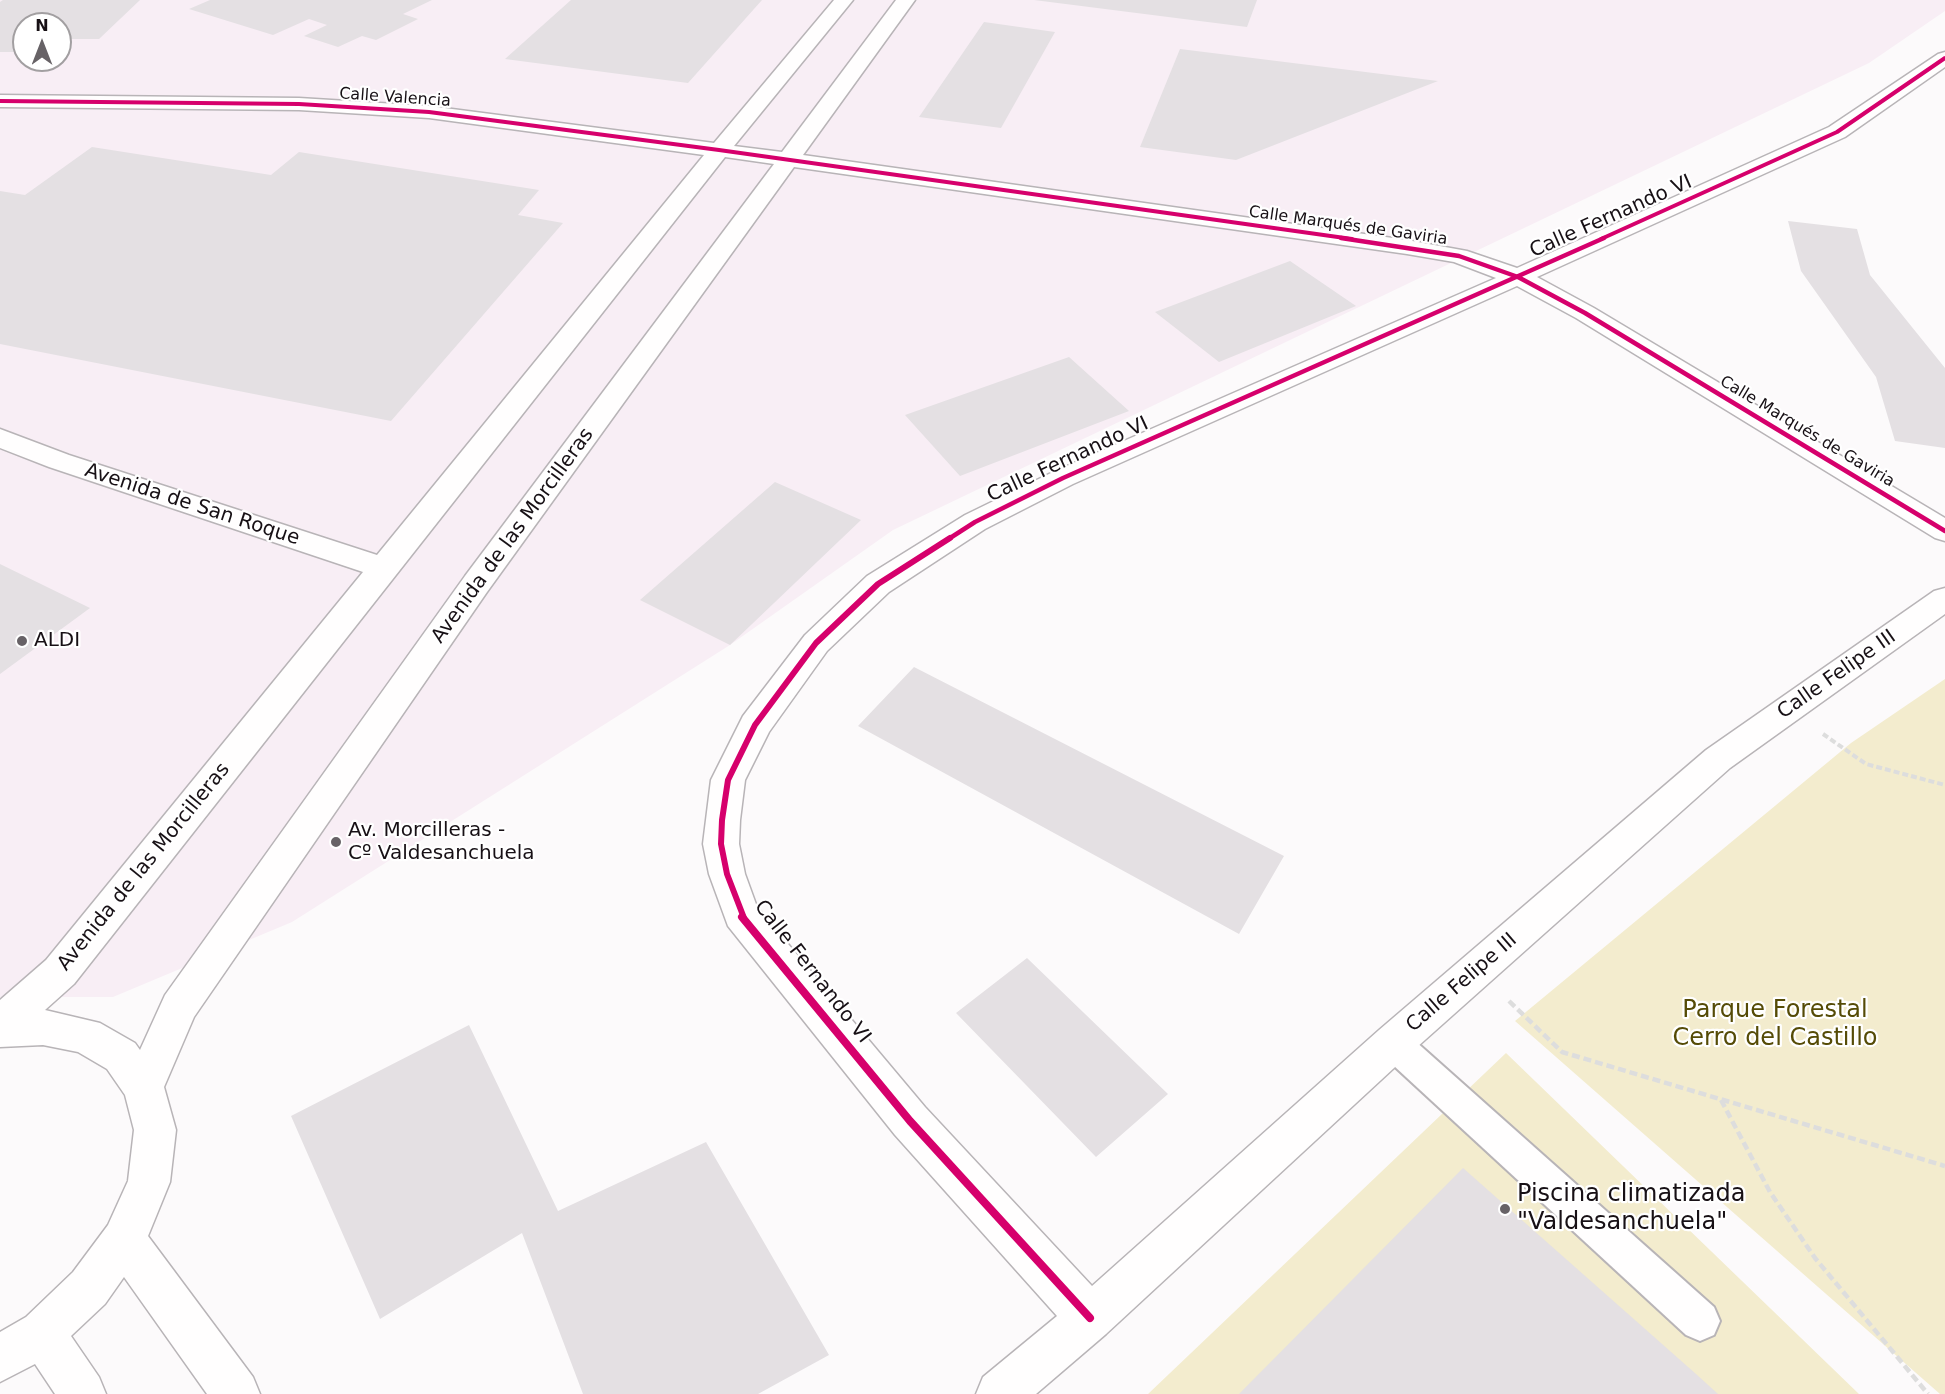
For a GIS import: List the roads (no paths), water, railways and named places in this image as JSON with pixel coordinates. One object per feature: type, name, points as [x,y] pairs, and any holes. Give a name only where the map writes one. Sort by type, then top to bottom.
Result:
[{"type":"street","name":"Avenida de las Morcilleras","points":[[0,1024],[60,972],[719,150],[844,0]]},
{"type":"street","name":"Avenida de las Morcilleras","points":[[144,1087],[185,998],[476,584],[906,0]]},
{"type":"street","name":"Calle Fernando VI","points":[[1089,1318],[910,1121],[741,915],[727,874],[721,844],[728,780],[755,725],[816,643],[879,584],[975,522],[1063,478],[1518,277],[1838,132],[1945,58]]},
{"type":"street","name":"Calle Valencia","points":[[0,101],[298,104],[429,112],[786,160]]},
{"type":"street","name":"Calle Marqués de Gaviria","points":[[786,160],[1459,256],[1518,277],[1585,314],[1945,531]]},
{"type":"street","name":"Avenida de San Roque","points":[[0,438],[59,461],[384,568]]},
{"type":"street","name":"Calle Felipe III","points":[[1000,1394],[1089,1318],[1393,1043],[1718,759],[1945,599]]},
{"type":"street","points":[[0,1029],[43,1027],[86,1036],[121,1056],[144,1087],[155,1130],[149,1182],[124,1240],[88,1288],[42,1333],[0,1359]]},
{"type":"street","points":[[124,1240],[236,1394]]},
{"type":"street","points":[[42,1333],[82,1394]]},
{"type":"lane","points":[[1393,1043],[1455,1102],[1700,1321]]},
{"type":"place","name":"ALDI","points":[[22,641]]},
{"type":"place","name":"Av. Morcilleras - Cº Valdesanchuela","points":[[336,842]]},
{"type":"place","name":"Piscina climatizada \"Valdesanchuela\"","points":[[1505,1209]]},
{"type":"park label","name":"Parque Forestal Cerro del Castillo","points":[[1775,1025]]}]
